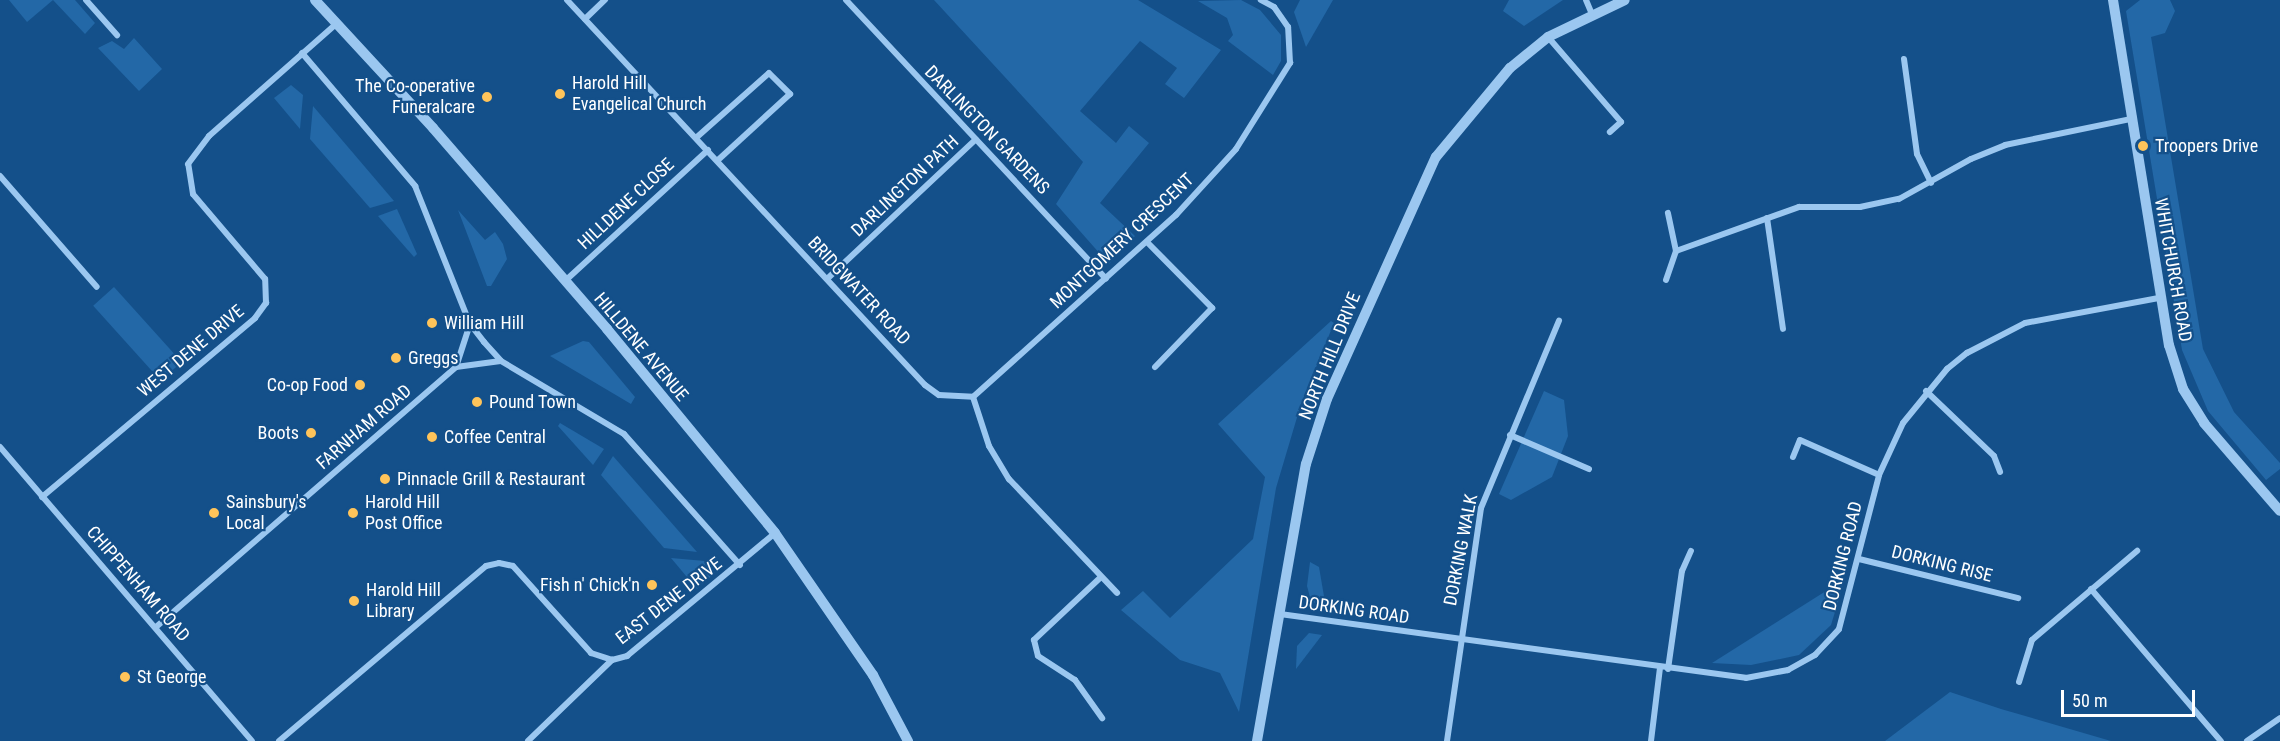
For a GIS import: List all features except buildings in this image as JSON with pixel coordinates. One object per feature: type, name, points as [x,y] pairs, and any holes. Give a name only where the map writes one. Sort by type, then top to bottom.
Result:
[{"type":"street","points":[[86,0],[117,35]]},
{"type":"street","name":"HILLDENE AVENUE","points":[[315,0],[565,281],[775,533],[873,675],[908,741]]},
{"type":"street","name":"BRIDGWATER ROAD","points":[[567,0],[697,137],[925,386],[939,394],[973,398]]},
{"type":"street","points":[[585,19],[605,0]]},
{"type":"street","name":"DARLINGTON GARDENS","points":[[846,0],[1106,279]]},
{"type":"street","name":"MONTGOMERY CRESCENT","points":[[973,398],[1147,242],[1236,148],[1285,74],[1292,51],[1287,27],[1274,7],[1261,0]]},
{"type":"street","points":[[1586,0],[1592,14]]},
{"type":"street","name":"NORTH HILL DRIVE","points":[[1257,741],[1306,464],[1327,399],[1436,157],[1510,68],[1548,37],[1625,0]]},
{"type":"street","name":"WHITCHURCH ROAD","points":[[2113,0],[2159,298],[2183,389],[2204,423],[2278,504]]},
{"type":"street","name":"WEST DENE DRIVE","points":[[42,497],[255,318],[266,303],[265,279],[193,194],[188,164],[209,136],[336,24]]},
{"type":"street","points":[[1548,37],[1621,122],[1610,132]]},
{"type":"street","points":[[302,53],[415,186],[470,324],[501,361],[624,434],[740,565]]},
{"type":"street","points":[[1904,59],[1917,154],[1931,183]]},
{"type":"street","points":[[697,137],[769,73],[790,94],[718,160]]},
{"type":"street","points":[[1676,251],[1710,242],[1799,207],[1877,204],[1899,199],[1971,159],[2005,145],[2131,119]]},
{"type":"street","name":"DARLINGTON PATH","points":[[827,279],[976,139]]},
{"type":"street","name":"HILLDENE CLOSE","points":[[565,281],[708,150]]},
{"type":"street","points":[[0,176],[97,287]]},
{"type":"street","points":[[1666,280],[1676,251],[1668,213]]},
{"type":"street","points":[[1767,218],[1784,329]]},
{"type":"street","points":[[1147,242],[1212,308],[1155,367]]},
{"type":"street","name":"DORKING ROAD","points":[[1280,614],[1668,669],[1746,678],[1774,674],[1801,663],[1839,629],[1859,560],[1879,475],[1903,423],[1926,391],[1967,353],[2025,323],[2159,298]]},
{"type":"street","name":"DORKING WALK","points":[[1460,640],[1481,508],[1558,321]]},
{"type":"street","points":[[470,324],[456,367],[501,361]]},
{"type":"street","name":"FARNHAM ROAD","points":[[156,627],[456,367]]},
{"type":"street","points":[[1926,391],[1994,456],[2000,472]]},
{"type":"street","points":[[973,398],[988,446],[1009,479],[1117,593]]},
{"type":"street","points":[[1510,435],[1589,469]]},
{"type":"street","points":[[1793,457],[1800,441],[1879,475]]},
{"type":"street","name":"CHIPPENHAM ROAD","points":[[0,447],[252,741]]},
{"type":"street","name":"EAST DENE DRIVE","points":[[279,741],[475,575],[499,563],[513,566],[591,652],[612,660],[627,656],[740,565],[775,533]]},
{"type":"street","points":[[1668,669],[1682,572],[1691,551]]},
{"type":"street","points":[[2019,682],[2032,640],[2137,551]]},
{"type":"street","name":"DORKING RISE","points":[[1859,560],[2018,598]]},
{"type":"street","points":[[1101,577],[1034,640],[1038,656],[1075,681],[1102,718]]},
{"type":"street","points":[[2091,589],[2221,741]]},
{"type":"street","points":[[1448,741],[1460,640]]},
{"type":"street","points":[[528,741],[612,660]]},
{"type":"street","points":[[1651,741],[1660,668]]},
{"type":"street","points":[[2247,741],[2280,718]]},
{"type":"shaded area","points":[[9,0],[53,0],[27,22]]},
{"type":"shaded area","points":[[53,0],[75,0],[95,23],[85,34]]},
{"type":"shaded area","points":[[934,0],[1138,0],[1221,50],[1184,98],[1165,84],[1177,68],[1140,41],[1080,111],[1116,143],[1129,126],[1149,143],[1100,203],[1135,236],[1109,264],[1056,204],[1083,162]]},
{"type":"shaded area","points":[[1241,0],[1260,10],[1281,35],[1281,61],[1273,75],[1228,41],[1233,35],[1227,18],[1198,1]]},
{"type":"shaded area","points":[[1300,0],[1333,0],[1306,47],[1294,12]]},
{"type":"shaded area","points":[[1509,0],[1563,0],[1524,26],[1503,11]]},
{"type":"shaded area","points":[[2140,0],[2170,0],[2175,11],[2165,33],[2151,37],[2203,349],[2234,412],[2280,463],[2280,469],[2266,480],[2208,411],[2182,350],[2126,11]]},
{"type":"shaded area","points":[[134,38],[162,69],[139,91],[98,48],[112,41],[124,49]]},
{"type":"shaded area","points":[[291,85],[303,95],[300,129],[274,98]]},
{"type":"shaded area","points":[[313,106],[394,201],[370,208],[310,139]]},
{"type":"shaded area","points":[[397,209],[417,254],[414,257],[378,216]]},
{"type":"shaded area","points":[[458,210],[485,240],[495,232],[503,244],[507,259],[491,286],[487,286]]},
{"type":"shaded area","points":[[114,287],[182,362],[161,381],[93,306]]},
{"type":"shaded area","points":[[1331,321],[1334,323],[1301,404],[1276,488],[1239,712],[1220,673],[1180,660],[1121,610],[1143,591],[1170,618],[1253,539],[1265,477],[1218,424]]},
{"type":"shaded area","points":[[583,341],[589,342],[635,397],[631,404],[550,356]]},
{"type":"shaded area","points":[[1544,391],[1564,400],[1568,436],[1552,477],[1511,500],[1499,494]]},
{"type":"shaded area","points":[[560,423],[604,449],[593,465],[558,426]]},
{"type":"shaded area","points":[[613,456],[697,552],[664,548],[601,475]]},
{"type":"shaded area","points":[[671,558],[705,561],[715,573],[697,589]]},
{"type":"shaded area","points":[[1310,562],[1319,567],[1326,608],[1311,601],[1307,586]]},
{"type":"shaded area","points":[[1845,579],[1831,625],[1799,655],[1751,665],[1712,663]]},
{"type":"shaded area","points":[[1309,633],[1322,635],[1296,669],[1297,646]]},
{"type":"shaded area","points":[[1950,692],[2001,709],[2111,741],[1885,741]]},
{"type":"place","name":"Harold Hill Evangelical Church","points":[[560,94]]},
{"type":"place","name":"The Co-operative Funeralcare","points":[[487,97]]},
{"type":"place","name":"Troopers Drive","points":[[2143,146]]},
{"type":"place","name":"William Hill","points":[[432,323]]},
{"type":"place","name":"Greggs","points":[[396,358]]},
{"type":"place","name":"Co-op Food","points":[[360,385]]},
{"type":"place","name":"Pound Town","points":[[477,402]]},
{"type":"place","name":"Boots","points":[[311,433]]},
{"type":"place","name":"Coffee Central","points":[[432,437]]},
{"type":"place","name":"Pinnacle Grill & Restaurant","points":[[385,479]]},
{"type":"place","name":"Sainsbury's Local","points":[[214,513]]},
{"type":"place","name":"Harold Hill Post Office","points":[[353,513]]},
{"type":"place","name":"Fish n' Chick'n","points":[[652,585]]},
{"type":"place","name":"Harold Hill Library","points":[[354,601]]},
{"type":"place","name":"St George","points":[[125,677]]}]
